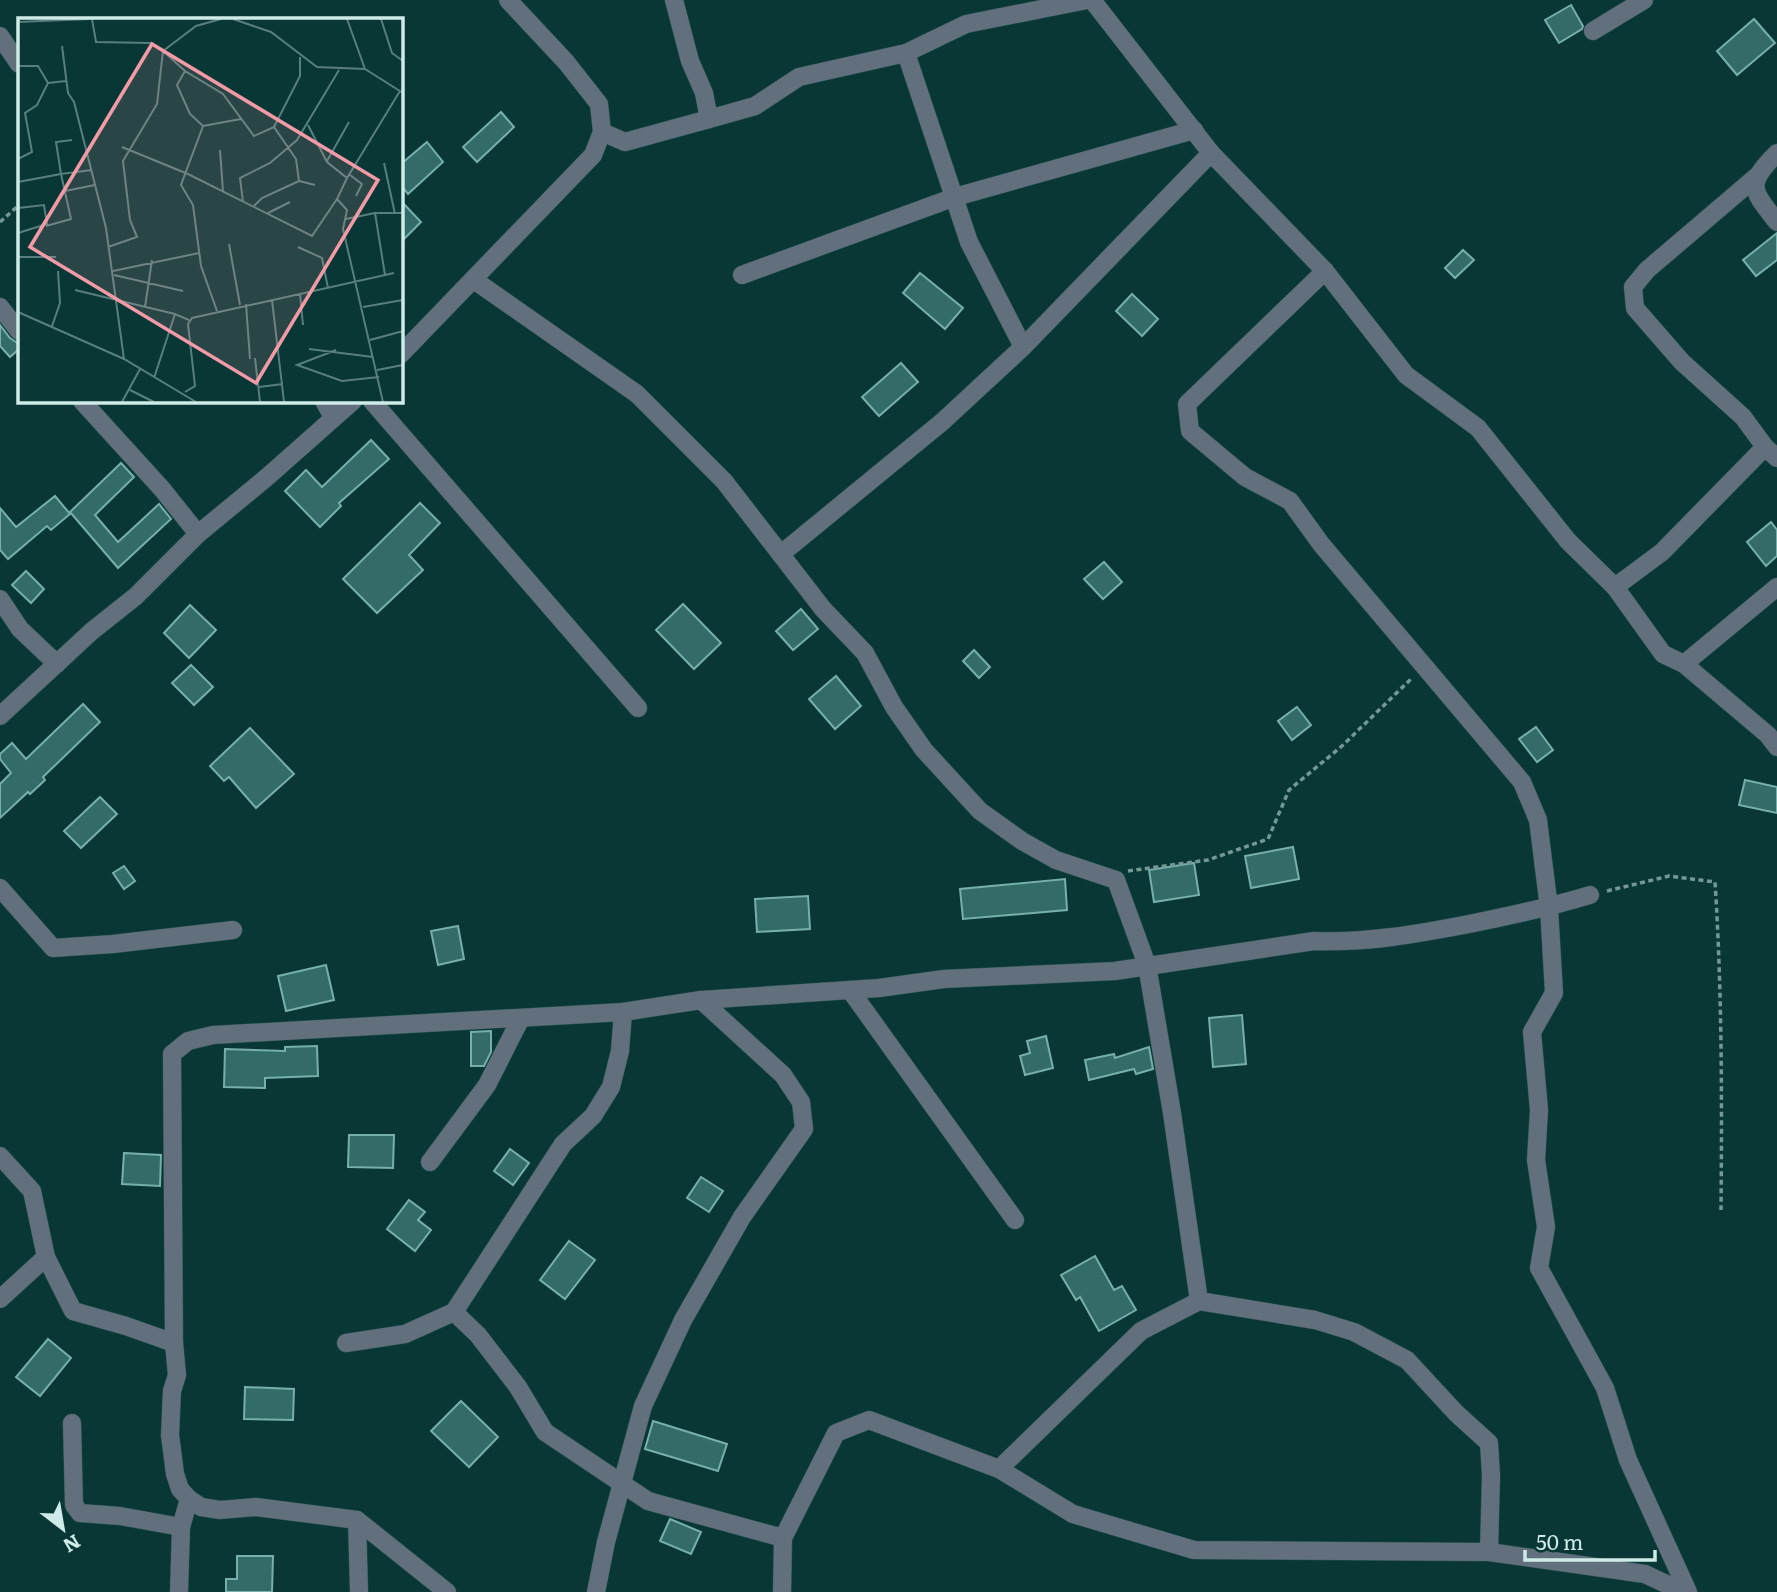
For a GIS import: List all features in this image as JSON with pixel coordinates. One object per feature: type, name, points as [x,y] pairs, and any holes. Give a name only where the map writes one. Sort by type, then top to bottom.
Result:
[{"type":"street","points":[[402,353],[593,155],[602,132],[599,104],[566,62],[508,0]]},
{"type":"street","points":[[674,0],[690,61],[705,93],[709,119]]},
{"type":"street","points":[[602,132],[625,142],[755,106],[799,77],[906,53],[966,24],[1089,0],[1211,153],[1325,271],[1406,376],[1478,428],[1568,541],[1615,587],[1663,654],[1684,664],[1768,735],[1777,747]]},
{"type":"street","points":[[1592,31],[1644,0]]},
{"type":"street","points":[[0,36],[18,63]]},
{"type":"street","points":[[906,53],[968,242],[1023,347]]},
{"type":"street","points":[[742,275],[955,197],[1194,130]]},
{"type":"street","points":[[781,554],[942,422],[1023,347],[1211,153]]},
{"type":"street","points":[[1615,587],[1662,552],[1771,452],[1743,417],[1682,362],[1634,308],[1633,287],[1647,270],[1756,177],[1777,153]]},
{"type":"street","points":[[1756,177],[1756,195],[1777,222]]},
{"type":"street","points":[[1325,271],[1187,404],[1190,431],[1245,477],[1290,501],[1321,544],[1522,782],[1538,820],[1549,908],[1554,993],[1532,1032],[1539,1110],[1536,1160],[1546,1227],[1539,1268],[1605,1388],[1628,1460],[1685,1592]]},
{"type":"street","points":[[474,279],[637,394],[724,481],[824,609],[865,653],[894,707],[924,750],[980,811],[1022,841],[1056,860],[1116,880],[1147,965],[1199,1301]]},
{"type":"street","points":[[0,307],[18,330]]},
{"type":"street","points":[[83,402],[162,489],[198,534]]},
{"type":"street","points":[[325,402],[333,417]]},
{"type":"street","points":[[0,716],[92,631],[136,596],[198,534],[351,402]]},
{"type":"street","points":[[373,402],[638,708]]},
{"type":"street","points":[[1684,664],[1777,587]]},
{"type":"street","points":[[0,599],[20,629],[57,664]]},
{"type":"street","points":[[0,888],[53,948],[233,930]]},
{"type":"street","points":[[447,1592],[357,1520],[256,1507],[220,1510],[201,1507],[180,1489],[175,1474],[170,1435],[173,1391],[177,1375],[174,1343],[172,1054],[188,1041],[213,1035],[623,1012],[702,1000],[850,990],[944,979],[1091,972],[1314,941],[1342,942],[1402,937],[1549,908],[1590,895]]},
{"type":"street","points":[[850,990],[1016,1220]]},
{"type":"street","points":[[596,1592],[606,1542],[643,1406],[683,1320],[742,1217],[804,1129],[801,1102],[783,1075],[702,1000]]},
{"type":"street","points":[[346,1343],[405,1334],[454,1312],[563,1144],[593,1116],[611,1087],[620,1051],[623,1012]]},
{"type":"street","points":[[430,1162],[487,1085],[521,1018]]},
{"type":"street","points":[[0,1156],[32,1191],[46,1257],[73,1311],[174,1343]]},
{"type":"street","points":[[0,1299],[46,1257]]},
{"type":"street","points":[[999,1469],[1141,1331],[1199,1301],[1315,1320],[1354,1332],[1407,1360],[1456,1413],[1489,1443],[1489,1552]]},
{"type":"street","points":[[454,1312],[478,1335],[518,1387],[545,1432],[622,1485],[648,1501],[783,1538]]},
{"type":"street","points":[[782,1592],[783,1538],[836,1433],[869,1420],[999,1469],[1073,1514],[1194,1550],[1489,1552],[1645,1574],[1685,1592]]},
{"type":"street","points":[[72,1423],[74,1505],[80,1513],[120,1516],[181,1527]]},
{"type":"street","points":[[179,1592],[181,1527],[189,1499]]},
{"type":"street","points":[[357,1520],[359,1592]]},
{"type":"path","points":[[0,222],[18,206]]},
{"type":"path","points":[[1116,880],[1129,869],[1208,860],[1268,839],[1289,790],[1342,746],[1425,666]]},
{"type":"path","points":[[1590,895],[1669,876],[1715,881],[1723,1067],[1721,1210]]},
{"type":"building","points":[[1571,5],[1583,26],[1559,43],[1545,20]]},
{"type":"building","points":[[1754,19],[1775,43],[1737,75],[1717,51]]},
{"type":"building","points":[[501,112],[514,127],[477,162],[463,147]]},
{"type":"building","points":[[427,142],[443,162],[408,194],[402,186],[402,163]]},
{"type":"building","points":[[402,202],[421,222],[402,241]]},
{"type":"building","points":[[1777,233],[1777,260],[1756,276],[1743,260]]},
{"type":"building","points":[[1463,250],[1474,260],[1455,278],[1445,268]]},
{"type":"building","points":[[920,273],[963,308],[945,329],[903,293]]},
{"type":"building","points":[[1132,294],[1158,319],[1142,336],[1116,311]]},
{"type":"building","points":[[0,325],[18,343],[18,350],[10,357],[0,346]]},
{"type":"building","points":[[901,363],[918,382],[879,416],[862,397]]},
{"type":"building","points":[[371,440],[389,459],[339,503],[341,506],[320,527],[285,491],[306,470],[322,487]]},
{"type":"building","points":[[121,463],[134,477],[95,515],[118,542],[159,504],[171,519],[118,568],[70,512]]},
{"type":"building","points":[[55,496],[70,514],[51,530],[47,526],[8,559],[0,550],[0,508],[16,527]]},
{"type":"building","points":[[420,503],[440,523],[409,555],[423,570],[377,613],[343,579]]},
{"type":"building","points":[[1771,522],[1777,530],[1777,556],[1766,566],[1747,542]]},
{"type":"building","points":[[1104,562],[1122,582],[1103,599],[1084,579]]},
{"type":"building","points":[[26,571],[44,589],[31,603],[12,585]]},
{"type":"building","points":[[683,604],[721,643],[694,669],[656,630]]},
{"type":"building","points":[[190,605],[216,630],[189,658],[164,633]]},
{"type":"building","points":[[801,609],[818,629],[793,650],[776,631]]},
{"type":"building","points":[[974,650],[990,667],[979,678],[963,661]]},
{"type":"building","points":[[191,665],[213,687],[194,705],[172,683]]},
{"type":"building","points":[[836,676],[861,706],[835,729],[809,699]]},
{"type":"building","points":[[83,704],[100,722],[43,777],[45,780],[0,818],[0,784],[11,773],[0,759],[0,754],[12,743],[26,759]]},
{"type":"building","points":[[1297,707],[1311,725],[1292,740],[1278,721]]},
{"type":"building","points":[[1536,727],[1553,750],[1537,762],[1519,739]]},
{"type":"building","points":[[250,728],[294,774],[256,808],[229,777],[224,781],[210,766]]},
{"type":"building","points":[[1745,780],[1777,787],[1777,813],[1739,805]]},
{"type":"building","points":[[100,797],[117,814],[81,848],[64,831]]},
{"type":"building","points":[[1293,847],[1299,879],[1251,888],[1245,856]]},
{"type":"building","points":[[1194,863],[1199,895],[1154,902],[1149,870]]},
{"type":"building","points":[[124,866],[135,881],[124,889],[113,873]]},
{"type":"building","points":[[1065,879],[1067,910],[963,919],[960,889]]},
{"type":"building","points":[[808,896],[810,929],[757,932],[755,899]]},
{"type":"building","points":[[458,926],[464,959],[438,965],[431,931]]},
{"type":"building","points":[[326,965],[334,1000],[286,1011],[278,976]]},
{"type":"building","points":[[1242,1015],[1246,1064],[1213,1067],[1209,1018]]},
{"type":"building","points":[[491,1031],[491,1052],[484,1066],[471,1066],[471,1032]]},
{"type":"building","points":[[1046,1036],[1053,1068],[1025,1075],[1020,1056],[1030,1053],[1027,1041]]},
{"type":"building","points":[[317,1046],[318,1076],[265,1078],[265,1088],[224,1087],[225,1049],[285,1051],[285,1047]]},
{"type":"building","points":[[1149,1047],[1153,1069],[1136,1074],[1134,1069],[1089,1080],[1085,1060],[1114,1054],[1115,1058]]},
{"type":"building","points":[[349,1135],[394,1135],[393,1168],[348,1167]]},
{"type":"building","points":[[510,1149],[529,1163],[513,1185],[494,1171]]},
{"type":"building","points":[[124,1153],[161,1155],[160,1186],[122,1184]]},
{"type":"building","points":[[701,1177],[723,1191],[709,1212],[687,1198]]},
{"type":"building","points":[[409,1200],[425,1212],[418,1220],[431,1230],[415,1251],[387,1229]]},
{"type":"building","points":[[569,1241],[595,1260],[565,1299],[540,1280]]},
{"type":"building","points":[[1095,1256],[1114,1290],[1122,1286],[1136,1310],[1099,1331],[1080,1297],[1076,1300],[1061,1275]]},
{"type":"building","points":[[48,1339],[71,1358],[40,1396],[16,1377]]},
{"type":"building","points":[[245,1387],[294,1389],[293,1420],[244,1419]]},
{"type":"building","points":[[461,1401],[498,1437],[469,1467],[431,1431]]},
{"type":"building","points":[[653,1421],[727,1444],[718,1471],[645,1449]]},
{"type":"building","points":[[670,1519],[701,1532],[691,1554],[660,1541]]},
{"type":"building","points":[[237,1556],[273,1556],[272,1592],[226,1592],[226,1579],[237,1579]]}]
